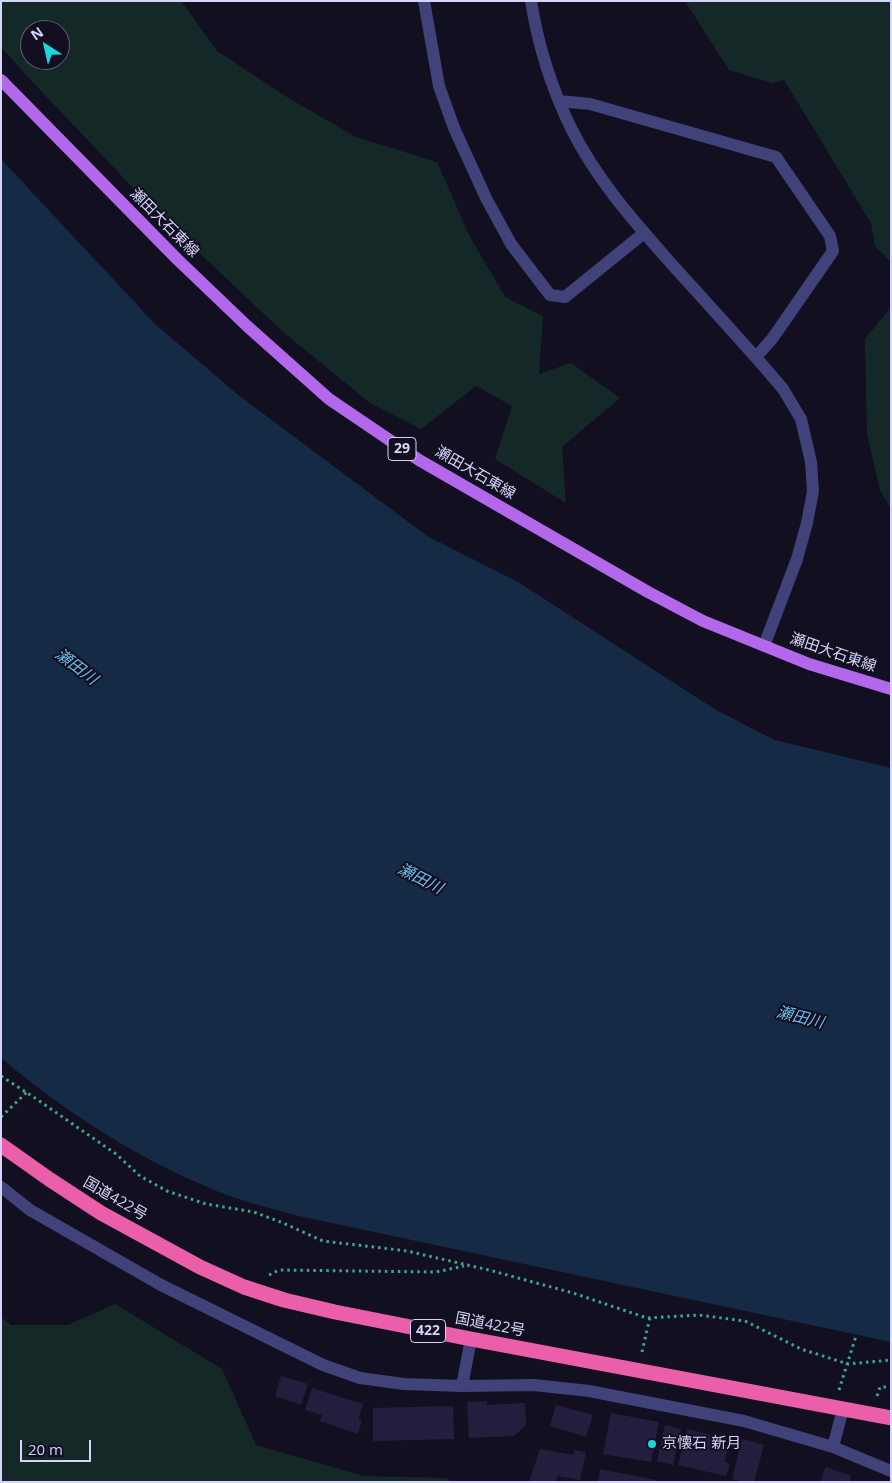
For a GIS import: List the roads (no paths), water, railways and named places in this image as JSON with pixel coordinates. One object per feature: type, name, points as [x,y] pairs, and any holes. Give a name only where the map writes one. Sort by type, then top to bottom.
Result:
[{"type":"highway","name":"国道422号","points":[[1,1144],[49,1179],[101,1213],[200,1267],[244,1287],[284,1300],[471,1339],[891,1418]]},
{"type":"main road","name":"瀬田大石東線","points":[[1,80],[177,259],[247,326],[329,399],[419,460],[648,592],[703,621],[809,664],[891,689]]},
{"type":"street","points":[[424,1],[439,86],[454,128],[486,198],[510,244],[550,295],[565,297],[644,233]]},
{"type":"street","points":[[531,1],[536,33],[544,61],[571,128],[589,159],[614,196],[644,233],[783,389],[801,419],[811,462],[813,491],[797,559],[764,646]]},
{"type":"street","points":[[559,101],[590,104],[776,157],[830,236],[832,251],[772,339],[756,357]]},
{"type":"street","points":[[1,1187],[30,1210],[161,1286],[323,1365],[360,1378],[404,1384],[462,1386],[534,1385],[589,1391],[744,1421],[833,1447],[891,1471]]},
{"type":"street","points":[[462,1386],[471,1339]]},
{"type":"street","points":[[833,1447],[838,1408]]},
{"type":"water","name":"瀬田川","points":[[1,159],[155,324],[237,394],[427,536],[518,582],[716,710],[775,740],[891,768],[891,1342],[294,1215],[234,1197],[185,1177],[103,1132],[50,1097],[1,1058]]},
{"type":"place","name":"京懐石 新月","points":[[652,1444]]}]
